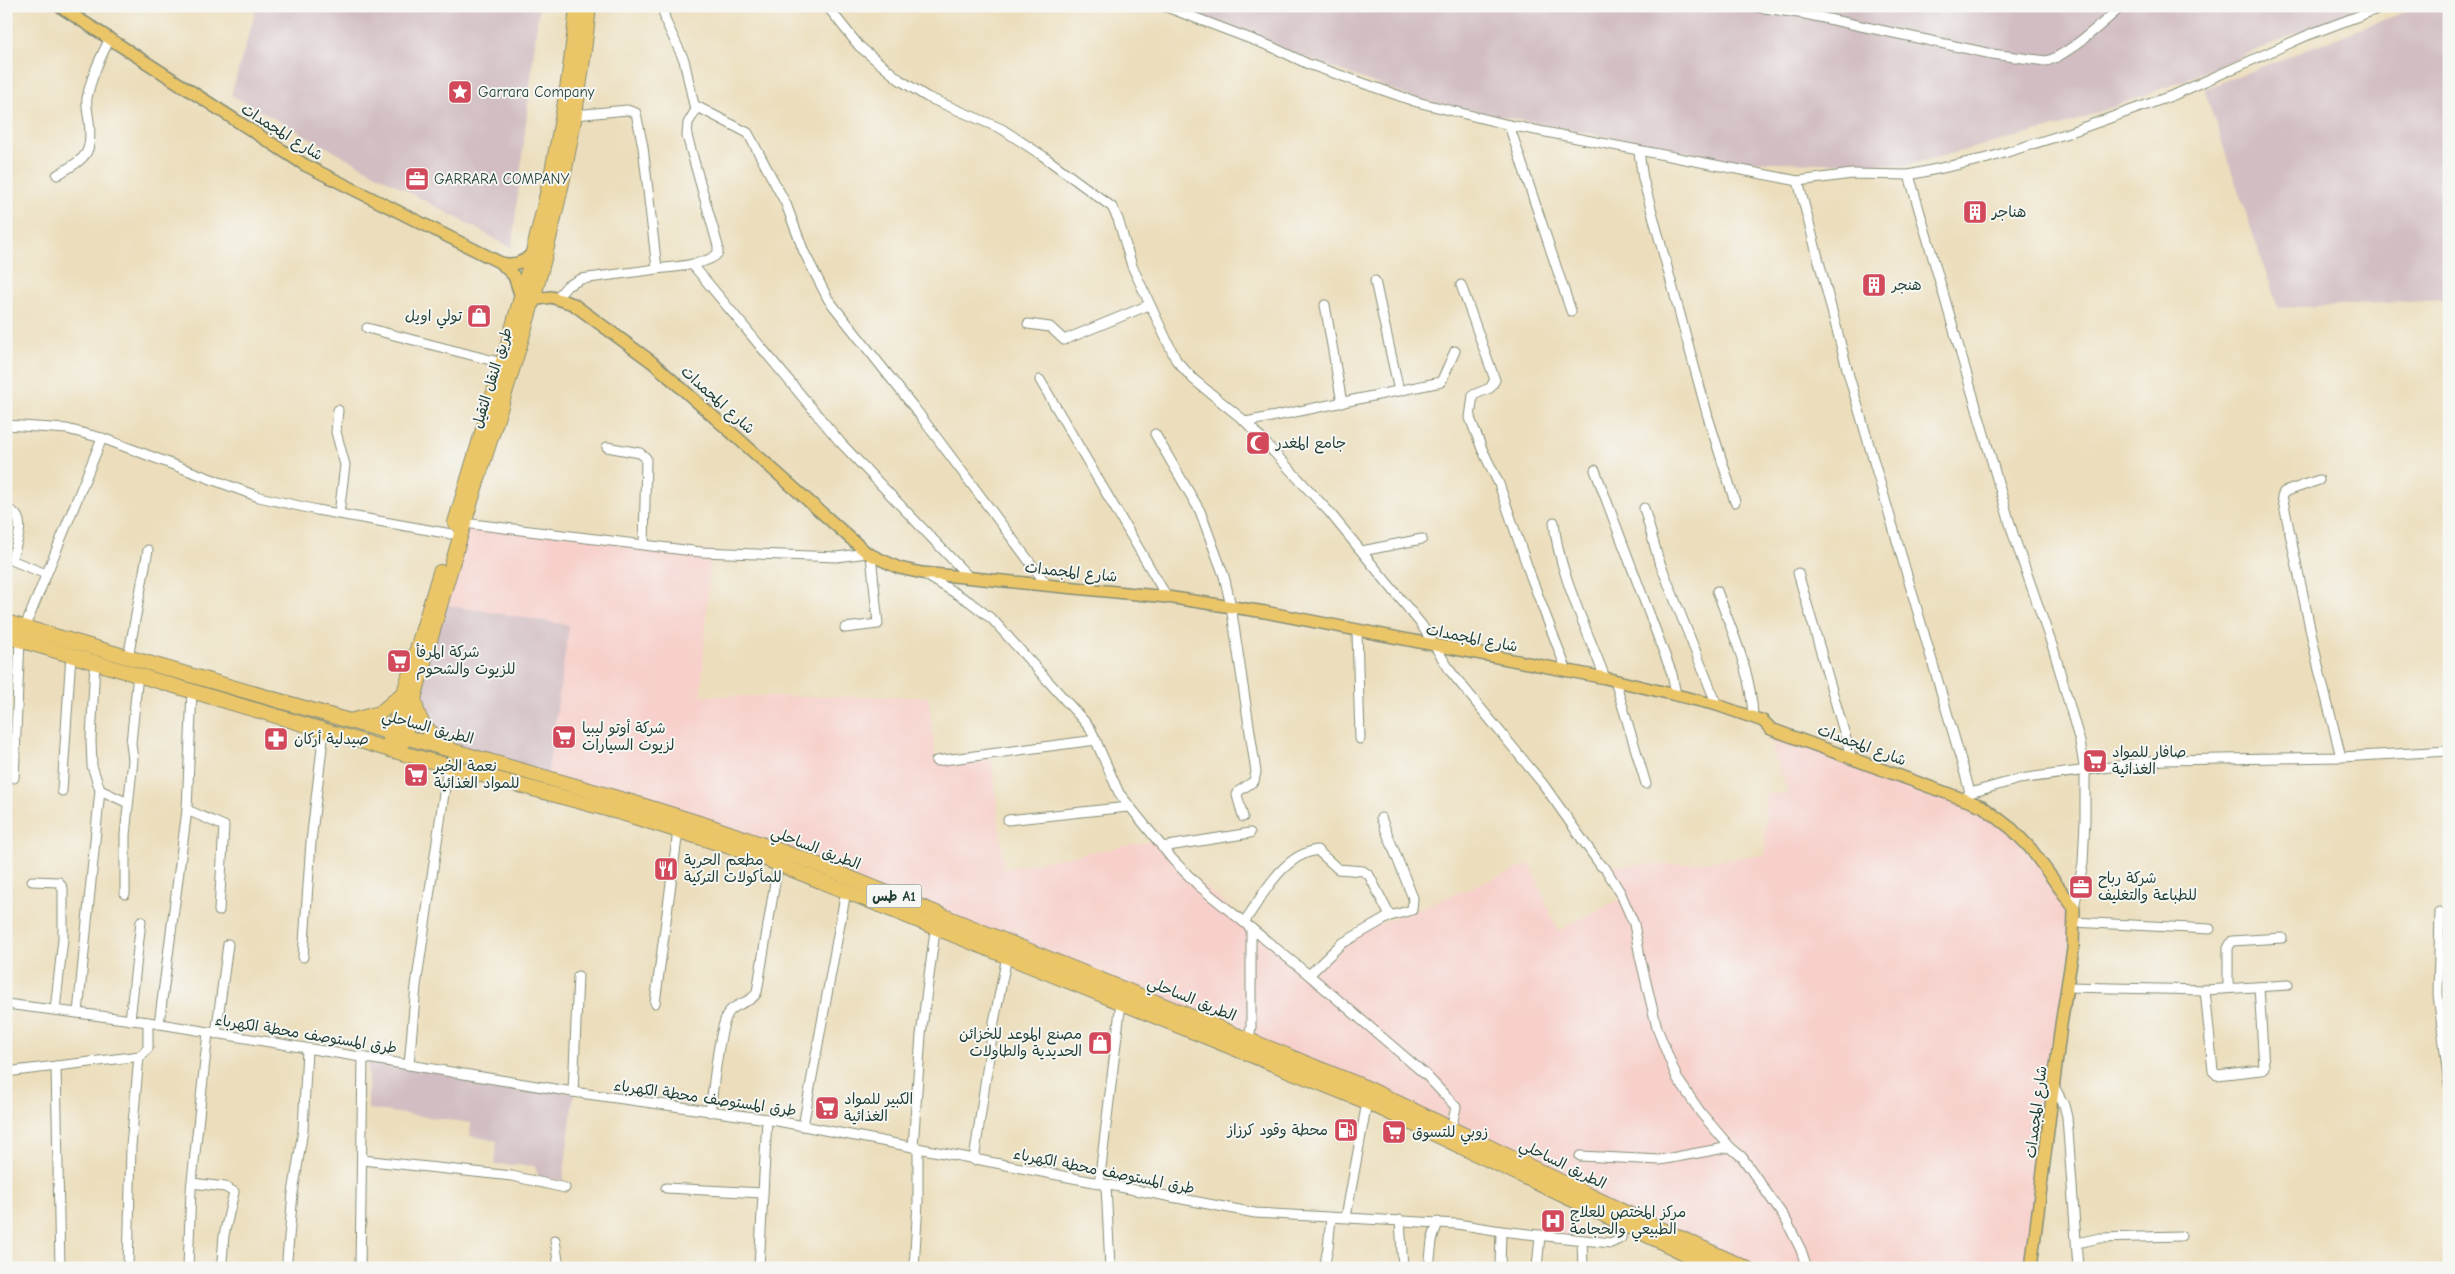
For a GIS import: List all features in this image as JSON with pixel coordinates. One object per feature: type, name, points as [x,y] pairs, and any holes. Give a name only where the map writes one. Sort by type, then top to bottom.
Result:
[{"type":"highway","name":"طريق النقل الثقيل","points":[[410,690],[510,378],[564,111],[577,6]]},
{"type":"highway","name":"طريق النقل الثقيل","points":[[393,751],[451,534],[502,363],[527,299],[554,220],[575,115],[589,6]]},
{"type":"highway","name":"الطريق الساحلي","points":[[6,622],[23,633],[71,654],[95,662],[393,751],[725,844],[846,891],[936,920],[1007,956],[1367,1102],[1624,1218],[1746,1268]]},
{"type":"highway","name":"الطريق الساحلي","points":[[6,636],[23,633],[128,658],[397,736],[456,751],[757,842],[936,920],[1249,1039],[1367,1088],[1624,1218],[1716,1268]]},
{"type":"highway","points":[[348,722],[380,713],[410,690],[423,726],[456,751]]},
{"type":"main road","name":"شارع المجمدات","points":[[59,6],[316,172],[501,263],[514,276],[527,299]]},
{"type":"main road","points":[[501,263],[514,264],[522,262],[535,250]]},
{"type":"main road","name":"شارع المجمدات","points":[[557,298],[580,309],[652,362],[869,554],[898,568],[922,573],[1167,597],[1231,606],[1610,680],[1717,705],[1763,721],[1771,728],[1967,796],[2012,829],[2048,870],[2074,908],[2074,935],[2031,1268]]},
{"type":"main road","points":[[527,299],[557,298]]},
{"type":"street","points":[[662,6],[666,22],[684,60],[692,100],[697,108],[748,133],[786,204],[804,252],[828,299],[916,410],[1047,585]]},
{"type":"street","points":[[827,6],[859,46],[900,80],[927,97],[1002,129],[1106,201],[1118,219],[1132,266],[1170,350],[1184,371],[1246,422],[1297,476],[1362,551],[1421,624],[1451,672],[1543,784],[1620,892],[1634,924],[1640,957],[1664,1048],[1677,1078],[1700,1113],[1742,1157],[1786,1220],[1807,1268]]},
{"type":"street","points":[[1164,6],[1272,47],[1308,64],[1417,102],[1510,125],[1798,182],[1852,174],[1909,175],[1988,158],[2065,134],[2196,86],[2308,35],[2385,6]]},
{"type":"street","points":[[1751,6],[1805,14],[1992,54],[2046,61],[2055,58],[2122,6]]},
{"type":"street","points":[[57,175],[80,161],[89,151],[90,129],[87,100],[95,70],[109,40]]},
{"type":"street","points":[[557,298],[567,286],[580,279],[692,264],[714,258],[719,250],[688,136],[688,123],[697,108]]},
{"type":"street","points":[[575,115],[627,110],[636,112],[644,154],[658,269]]},
{"type":"street","points":[[1510,125],[1571,311]]},
{"type":"street","points":[[1639,152],[1643,179],[1708,417],[1735,502]]},
{"type":"street","points":[[1909,175],[2013,534],[2051,643],[2080,742],[2085,772],[2083,863],[2074,908]]},
{"type":"street","points":[[1798,182],[1849,376],[1967,796],[2019,779],[2085,772],[2164,760],[2340,757],[2449,751]]},
{"type":"street","points":[[692,264],[840,442],[968,576]]},
{"type":"street","points":[[1375,281],[1399,391]]},
{"type":"street","points":[[1461,285],[1495,380],[1490,388],[1473,395],[1470,418],[1482,450],[1499,484],[1531,577],[1567,671]]},
{"type":"street","points":[[1028,324],[1050,327],[1064,340],[1150,305]]},
{"type":"street","points":[[1325,305],[1342,403]]},
{"type":"street","points":[[367,328],[502,363]]},
{"type":"street","points":[[1246,422],[1441,382],[1455,351]]},
{"type":"street","points":[[1040,380],[1167,597]]},
{"type":"street","points":[[338,410],[336,432],[345,465],[339,514]]},
{"type":"street","points":[[6,425],[59,428],[102,438],[259,497],[339,514],[451,534]]},
{"type":"street","points":[[1155,434],[1200,511],[1224,576],[1231,606],[1256,772],[1254,781],[1237,794],[1243,817]]},
{"type":"street","points":[[14,778],[23,633],[102,438]]},
{"type":"street","points":[[607,447],[640,453],[646,458],[644,545]]},
{"type":"street","points":[[1595,470],[1672,674],[1676,695]]},
{"type":"street","points":[[2319,480],[2284,492],[2282,496],[2319,670],[2340,757]]},
{"type":"street","points":[[1644,508],[1658,558],[1717,705]]},
{"type":"street","points":[[6,509],[11,510],[19,519],[21,528],[9,559],[46,574]]},
{"type":"street","points":[[1554,522],[1556,541],[1563,566],[1610,680],[1646,784]]},
{"type":"street","points":[[464,523],[724,553],[837,557],[869,554],[878,624],[845,628]]},
{"type":"street","points":[[1362,551],[1422,540]]},
{"type":"street","points":[[128,658],[148,550]]},
{"type":"street","points":[[922,573],[970,602],[993,620],[1084,721],[1096,740],[1112,780],[1128,807],[1186,875],[1309,975],[1426,1075],[1453,1101],[1457,1111],[1451,1129]]},
{"type":"street","points":[[1798,573],[1851,756]]},
{"type":"street","points":[[1717,591],[1739,650],[1753,703],[1753,718]]},
{"type":"street","points":[[1357,630],[1360,739]]},
{"type":"street","points":[[62,791],[71,654]]},
{"type":"street","points":[[78,1013],[100,790],[92,766],[91,740],[95,662]]},
{"type":"street","points":[[126,894],[128,803],[133,760],[130,743],[138,674]]},
{"type":"street","points":[[159,1024],[187,810],[192,690]]},
{"type":"street","points":[[303,958],[311,842],[324,730]]},
{"type":"street","points":[[936,761],[1096,740]]},
{"type":"street","points":[[409,1065],[418,968],[448,766]]},
{"type":"street","points":[[100,790],[128,803]]},
{"type":"street","points":[[1008,820],[1128,807]]},
{"type":"street","points":[[187,810],[224,826],[219,911]]},
{"type":"street","points":[[1309,975],[1341,944],[1390,916],[1412,910],[1413,898],[1382,818]]},
{"type":"street","points":[[655,1003],[678,831]]},
{"type":"street","points":[[1162,847],[1250,833]]},
{"type":"street","points":[[1249,1039],[1251,1027],[1247,925],[1278,874],[1300,856],[1317,850],[1338,869],[1363,871],[1369,875],[1390,916]]},
{"type":"street","points":[[710,1112],[716,1063],[726,1017],[732,1009],[752,998],[757,992],[778,864]]},
{"type":"street","points":[[32,881],[58,882],[63,889],[63,940],[55,1010]]},
{"type":"street","points":[[803,1126],[846,891]]},
{"type":"street","points":[[2440,912],[2438,994],[2449,1085]]},
{"type":"street","points":[[914,1268],[918,1211],[915,1148],[921,1034],[936,920]]},
{"type":"street","points":[[130,1020],[141,921]]},
{"type":"street","points":[[2073,922],[2210,928]]},
{"type":"street","points":[[2228,987],[2228,948],[2232,941],[2282,938]]},
{"type":"street","points":[[188,1268],[192,1183],[212,1033],[228,944]]},
{"type":"street","points":[[974,1160],[994,1022],[1007,956]]},
{"type":"street","points":[[573,1092],[578,976]]},
{"type":"street","points":[[2067,987],[2204,990],[2228,987],[2288,985]]},
{"type":"street","points":[[2204,990],[2213,1071],[2217,1075],[2261,1070],[2264,1067],[2260,987]]},
{"type":"street","points":[[1110,1268],[1103,1184],[1121,1002]]},
{"type":"street","name":"طرق المستوصف محطة الكهرباء","points":[[6,1004],[148,1022],[573,1092],[767,1119],[1255,1213],[1438,1222],[1611,1243],[1618,1241],[1622,1235],[1624,1218]]},
{"type":"street","points":[[6,1072],[139,1056],[145,1053],[148,1048],[148,1022]]},
{"type":"street","points":[[287,1259],[293,1193],[304,1130],[307,1049]]},
{"type":"street","points":[[128,1268],[131,1146],[139,1056]]},
{"type":"street","points":[[360,1268],[362,1056]]},
{"type":"street","points":[[56,1066],[60,1268]]},
{"type":"street","points":[[2054,1086],[2064,1105],[2067,1117],[2078,1268]]},
{"type":"street","points":[[1346,1217],[1367,1102]]},
{"type":"street","points":[[759,1268],[767,1119]]},
{"type":"street","points":[[1580,1156],[1660,1160],[1730,1146]]},
{"type":"street","points":[[362,1160],[512,1176],[565,1188]]},
{"type":"street","points":[[192,1183],[225,1187],[234,1192],[224,1235],[222,1261]]},
{"type":"street","points":[[666,1188],[763,1194]]},
{"type":"street","points":[[1324,1268],[1332,1218]]},
{"type":"street","points":[[1400,1220],[1403,1268]]},
{"type":"street","points":[[1429,1268],[1432,1241],[1438,1222]]},
{"type":"street","points":[[1500,1268],[1501,1231]]},
{"type":"street","points":[[1536,1268],[1540,1235]]},
{"type":"street","points":[[2077,1243],[2100,1238],[2181,1236]]},
{"type":"street","points":[[555,1240],[559,1268]]},
{"type":"street","points":[[1582,1240],[1583,1268]]},
{"type":"shaded area","points":[[257,6],[539,6],[512,248],[231,95]]},
{"type":"shaded area","points":[[1168,6],[2362,6],[2185,80],[2067,124],[1907,165],[1731,161],[1419,100]]},
{"type":"shaded area","points":[[2420,6],[2449,6],[2449,300],[2278,308],[2204,89]]},
{"type":"shaded area","points":[[464,523],[711,551],[701,696],[928,697],[936,761],[991,752],[1004,869],[1155,840],[1173,860],[1309,975],[1364,930],[1530,864],[1558,931],[1622,898],[1601,866],[1683,864],[1765,855],[1766,794],[1789,794],[1774,755],[1771,729],[1998,817],[2074,908],[2031,1268],[1746,1268],[801,858],[557,781],[420,722]]},
{"type":"shaded area","points":[[441,604],[569,625],[547,778],[456,751],[416,710]]},
{"type":"shaded area","points":[[368,1054],[574,1094],[563,1181],[538,1176],[535,1166],[495,1164],[497,1141],[470,1136],[471,1123],[368,1109]]},
{"type":"shaded area","name":"مركز المختص للعلاج الطبيعي والحجامة","points":[[1542,1212],[1596,1235],[1597,1240],[1539,1231]]},
{"type":"place","name":"Garrara Company","points":[[460,92]]},
{"type":"place","name":"GARRARA COMPANY","points":[[417,179]]},
{"type":"place","name":"هناجر","points":[[1975,212]]},
{"type":"place","name":"هنجر","points":[[1874,285]]},
{"type":"place","name":"تولي اويل","points":[[479,316]]},
{"type":"place","name":"جامع المغدر","points":[[1258,443]]},
{"type":"place","name":"شركة المرفأ للزيوت والشحوم","points":[[399,661]]},
{"type":"place","name":"شركة أوتو ليبيا لزيوت السيارات","points":[[564,737]]},
{"type":"place","name":"صيدلية أركان","points":[[276,739]]},
{"type":"place","name":"صافار للمواد الغذائية","points":[[2095,761]]},
{"type":"place","name":"نعمة الخير للمواد الغذائية","points":[[416,775]]},
{"type":"place","name":"مطعم الحرية للمأكولات التركية","points":[[666,869]]},
{"type":"place","name":"شركة رباح للطباعة والتغليف","points":[[2081,887]]},
{"type":"place","name":"مصنع الموعد للخزائن الحديدية والطاولات","points":[[1100,1043]]},
{"type":"place","name":"الكبير للمواد الغذائية","points":[[827,1108]]},
{"type":"place","name":"محطة وقود كرزاز","points":[[1346,1130]]},
{"type":"place","name":"زوبي للتسوق","points":[[1394,1132]]},
{"type":"place","name":"مركز المختص للعلاج الطبيعي والحجامة","points":[[1553,1221]]}]
